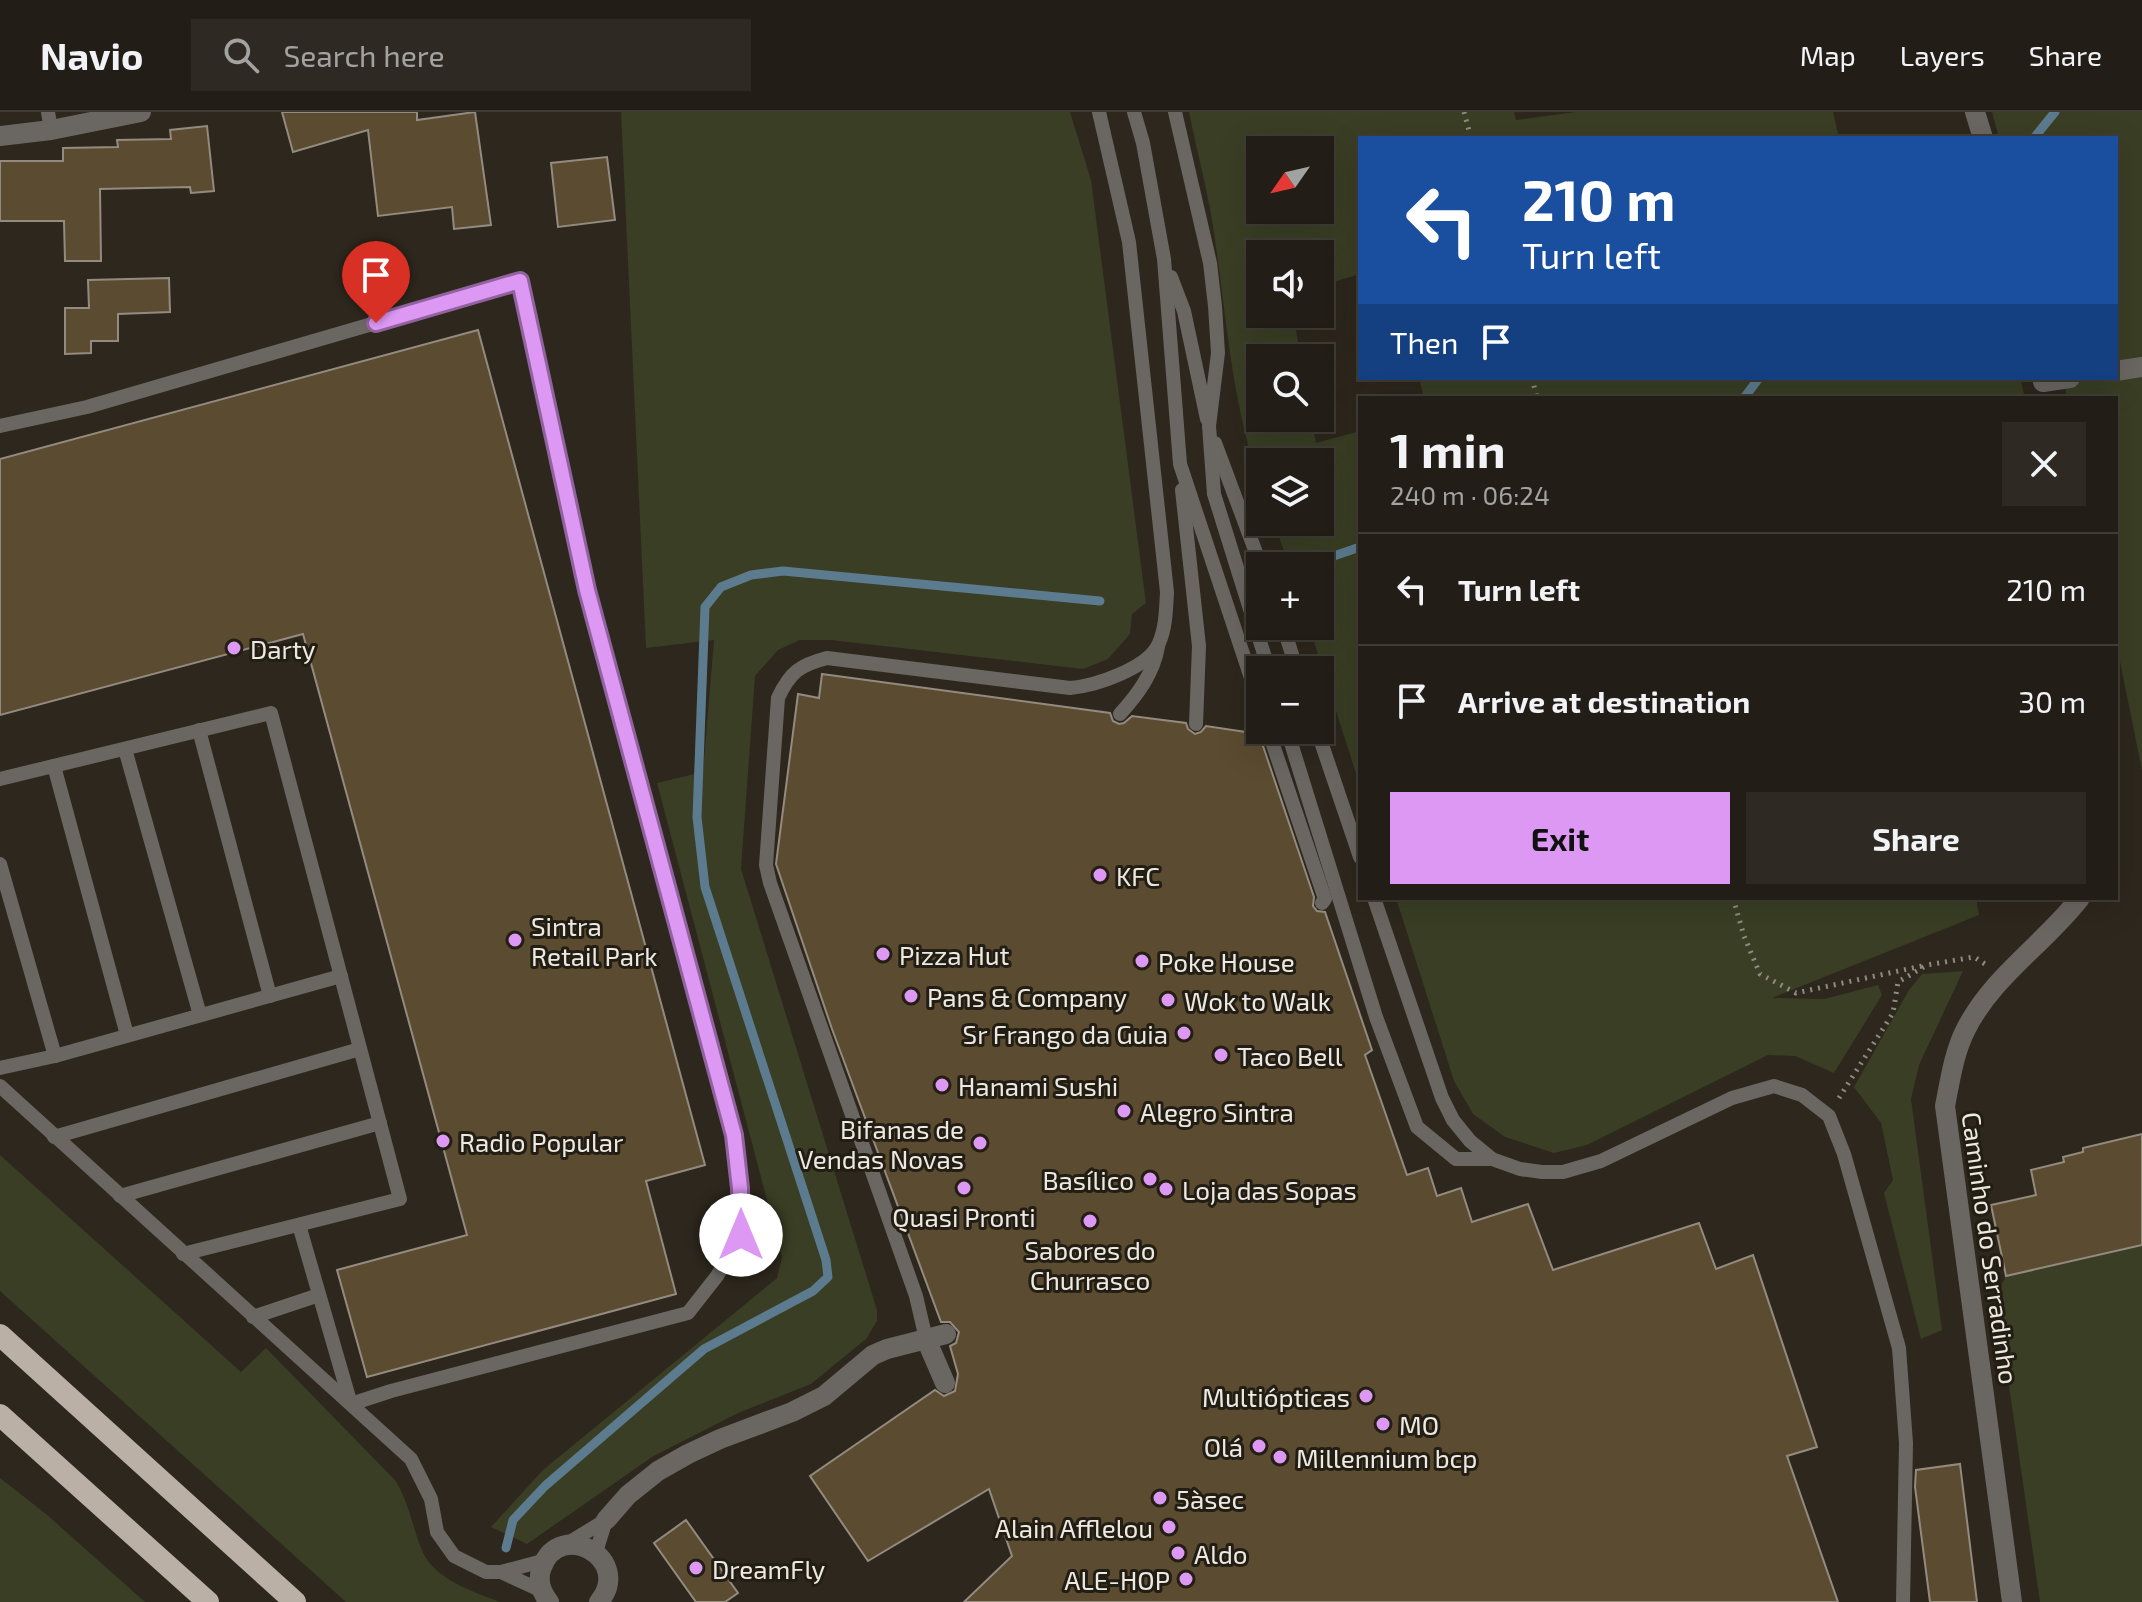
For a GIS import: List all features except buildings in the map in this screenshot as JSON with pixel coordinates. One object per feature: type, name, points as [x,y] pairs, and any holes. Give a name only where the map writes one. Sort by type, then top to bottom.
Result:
[{"type":"highway","points":[[0,1335],[295,1602]]},
{"type":"highway","points":[[0,1415],[208,1602]]},
{"type":"street","points":[[0,136],[50,121],[141,112]]},
{"type":"street","points":[[1975,112],[1982,136]]},
{"type":"street","points":[[2118,371],[2142,367]]},
{"type":"street","points":[[2044,386],[2064,380]]},
{"type":"street","name":"Caminho do Serradinho","points":[[2012,1602],[1945,1106],[1966,1029],[2005,978],[2078,900]]},
{"type":"street","points":[[606,1520],[628,1495],[688,1454],[824,1396],[873,1355],[887,1349],[936,1337],[945,1383]]},
{"type":"street","points":[[546,1596],[540,1575],[546,1560],[563,1546],[580,1545],[596,1552],[607,1568],[607,1588],[599,1602]]},
{"type":"lane","points":[[1099,112],[1123,214],[1132,274],[1167,592],[1165,619],[1155,662],[1144,684],[1120,714]]},
{"type":"lane","points":[[1134,112],[1143,143],[1164,259],[1180,464],[1199,646],[1196,724]]},
{"type":"lane","points":[[1175,112],[1210,263],[1215,306],[1218,353],[1209,426],[1256,552]]},
{"type":"lane","points":[[1164,259],[1184,311],[1209,426],[1214,494],[1265,656]]},
{"type":"lane","points":[[0,426],[87,407],[520,281],[587,590],[734,1135],[741,1235],[717,1276],[688,1313],[351,1404]]},
{"type":"lane","points":[[1180,464],[1246,663]]},
{"type":"lane","points":[[936,1337],[916,1296],[770,883],[766,865],[778,698],[787,679],[805,664],[827,658],[1070,688],[1089,686],[1116,677],[1136,666],[1159,646]]},
{"type":"lane","points":[[0,779],[271,713],[400,1199],[183,1254]]},
{"type":"lane","points":[[199,730],[270,996]]},
{"type":"lane","points":[[1273,744],[1325,899],[1322,903]]},
{"type":"lane","points":[[1291,744],[1376,1017],[1417,1127],[1456,1159],[1492,1159]]},
{"type":"lane","points":[[1322,744],[1358,851]]},
{"type":"lane","points":[[125,749],[200,1015]]},
{"type":"lane","points":[[54,766],[127,1035]]},
{"type":"lane","points":[[0,864],[55,1056]]},
{"type":"lane","points":[[1375,900],[1442,1098],[1453,1120],[1470,1141],[1492,1159],[1520,1169],[1563,1172],[1601,1161],[1732,1098],[1774,1086],[1802,1095],[1829,1116],[1844,1154],[1899,1348],[1906,1443],[1903,1602]]},
{"type":"lane","points":[[0,1068],[55,1056],[341,976]]},
{"type":"lane","points":[[54,1137],[360,1049]]},
{"type":"lane","points":[[0,1086],[411,1459],[431,1499],[437,1532],[454,1556],[486,1572],[501,1572],[546,1560]]},
{"type":"lane","points":[[120,1196],[380,1123]]},
{"type":"lane","points":[[299,1225],[351,1404]]},
{"type":"lane","points":[[253,1317],[319,1295]]},
{"type":"lane","points":[[563,1546],[606,1520]]},
{"type":"lane","points":[[596,1552],[606,1520]]},
{"type":"lane","points":[[501,1572],[546,1596]]},
{"type":"path","points":[[1464,112],[1470,136]]},
{"type":"path","points":[[1734,900],[1760,974],[1796,993],[1974,957],[2005,978]]},
{"type":"path","points":[[1829,1116],[1893,1013],[1898,982],[1927,965]]},
{"type":"green space","points":[[621,112],[1070,112],[1091,180],[1146,603],[1132,614],[1130,634],[1108,659],[1083,669],[831,640],[800,640],[778,650],[755,676],[741,869],[877,1310],[877,1321],[866,1339],[811,1384],[738,1413],[652,1457],[527,1544],[491,1527],[543,1470],[777,1278],[782,1257],[657,783],[703,772],[714,640],[646,648]]},
{"type":"green space","points":[[1189,112],[1514,112],[1516,120],[1576,112],[1833,112],[1839,136],[1358,136],[1358,275],[1334,282],[1334,240],[1246,240],[1246,328],[1296,328],[1298,344],[1246,344],[1246,432],[1314,432],[1316,443],[1358,432],[1358,780],[1334,704],[1334,656],[1319,656],[1313,640],[1334,640],[1334,552],[1284,552],[1279,536],[1334,536],[1334,448],[1249,448],[1235,386],[1212,220]]},
{"type":"green space","points":[[1992,112],[2142,112],[2142,770],[2118,652],[2118,396],[2067,396],[2063,380],[2118,380],[2118,136],[1998,136]]},
{"type":"green space","points":[[1420,380],[2020,380],[2024,396],[1424,396]]},
{"type":"green space","points":[[1397,900],[1976,900],[1979,915],[1772,998],[1824,999],[1878,985],[1882,995],[1834,1073],[1795,1056],[1768,1055],[1587,1145],[1554,1153],[1505,1137],[1473,1114],[1454,1081]]},
{"type":"green space","points":[[1963,971],[1919,1065],[1911,1099],[1942,1330],[1921,1339],[1884,1193],[1893,1180],[1881,1123],[1854,1087],[1909,990],[1922,974]]},
{"type":"green space","points":[[0,1155],[241,1372],[266,1348],[395,1480],[422,1550],[435,1569],[455,1583],[500,1602],[346,1602],[0,1291]]},
{"type":"green space","points":[[2142,1245],[2142,1602],[2040,1602],[1996,1295],[2006,1276]]},
{"type":"green space","points":[[0,1478],[46,1514],[145,1602],[0,1602]]},
{"type":"waterway","points":[[2036,136],[2055,112]]},
{"type":"waterway","points":[[1746,396],[1758,380]]},
{"type":"waterway","points":[[1334,556],[1358,548]]},
{"type":"waterway","points":[[506,1548],[513,1520],[545,1486],[704,1349],[813,1291],[828,1277],[826,1260],[705,887],[697,817],[705,607],[721,587],[751,575],[783,571],[1100,601]]},
{"type":"place","name":"Darty","points":[[234,648]]},
{"type":"place","name":"KFC","points":[[1100,875]]},
{"type":"place","name":"Sintra Retail Park","points":[[515,940]]},
{"type":"place","name":"Pizza Hut","points":[[883,954]]},
{"type":"place","name":"Poke House","points":[[1142,961]]},
{"type":"place","name":"Pans & Company","points":[[911,996]]},
{"type":"place","name":"Wok to Walk","points":[[1168,1000]]},
{"type":"place","name":"Sr Frango da Guia","points":[[1184,1033]]},
{"type":"place","name":"Taco Bell","points":[[1221,1055]]},
{"type":"place","name":"Hanami Sushi","points":[[942,1085]]},
{"type":"place","name":"Alegro Sintra","points":[[1124,1111]]},
{"type":"place","name":"Radio Popular","points":[[443,1141]]},
{"type":"place","name":"Bifanas de Vendas Novas","points":[[980,1143]]},
{"type":"place","name":"Basílico","points":[[1150,1179]]},
{"type":"place","name":"Quasi Pronti","points":[[964,1188]]},
{"type":"place","name":"Loja das Sopas","points":[[1166,1189]]},
{"type":"place","name":"Sabores do Churrasco","points":[[1090,1221]]},
{"type":"place","name":"Multiópticas","points":[[1366,1396]]},
{"type":"place","name":"MO","points":[[1383,1424]]},
{"type":"place","name":"Olá","points":[[1259,1446]]},
{"type":"place","name":"Millennium bcp","points":[[1280,1457]]},
{"type":"place","name":"5àsec","points":[[1160,1498]]},
{"type":"place","name":"Alain Afflelou","points":[[1169,1527]]},
{"type":"place","name":"Aldo","points":[[1178,1553]]},
{"type":"place","name":"DreamFly","points":[[696,1568]]},
{"type":"place","name":"ALE-HOP","points":[[1186,1579]]},
{"type":"route","points":[[376,323],[520,281],[587,590],[734,1135],[741,1235]]}]
